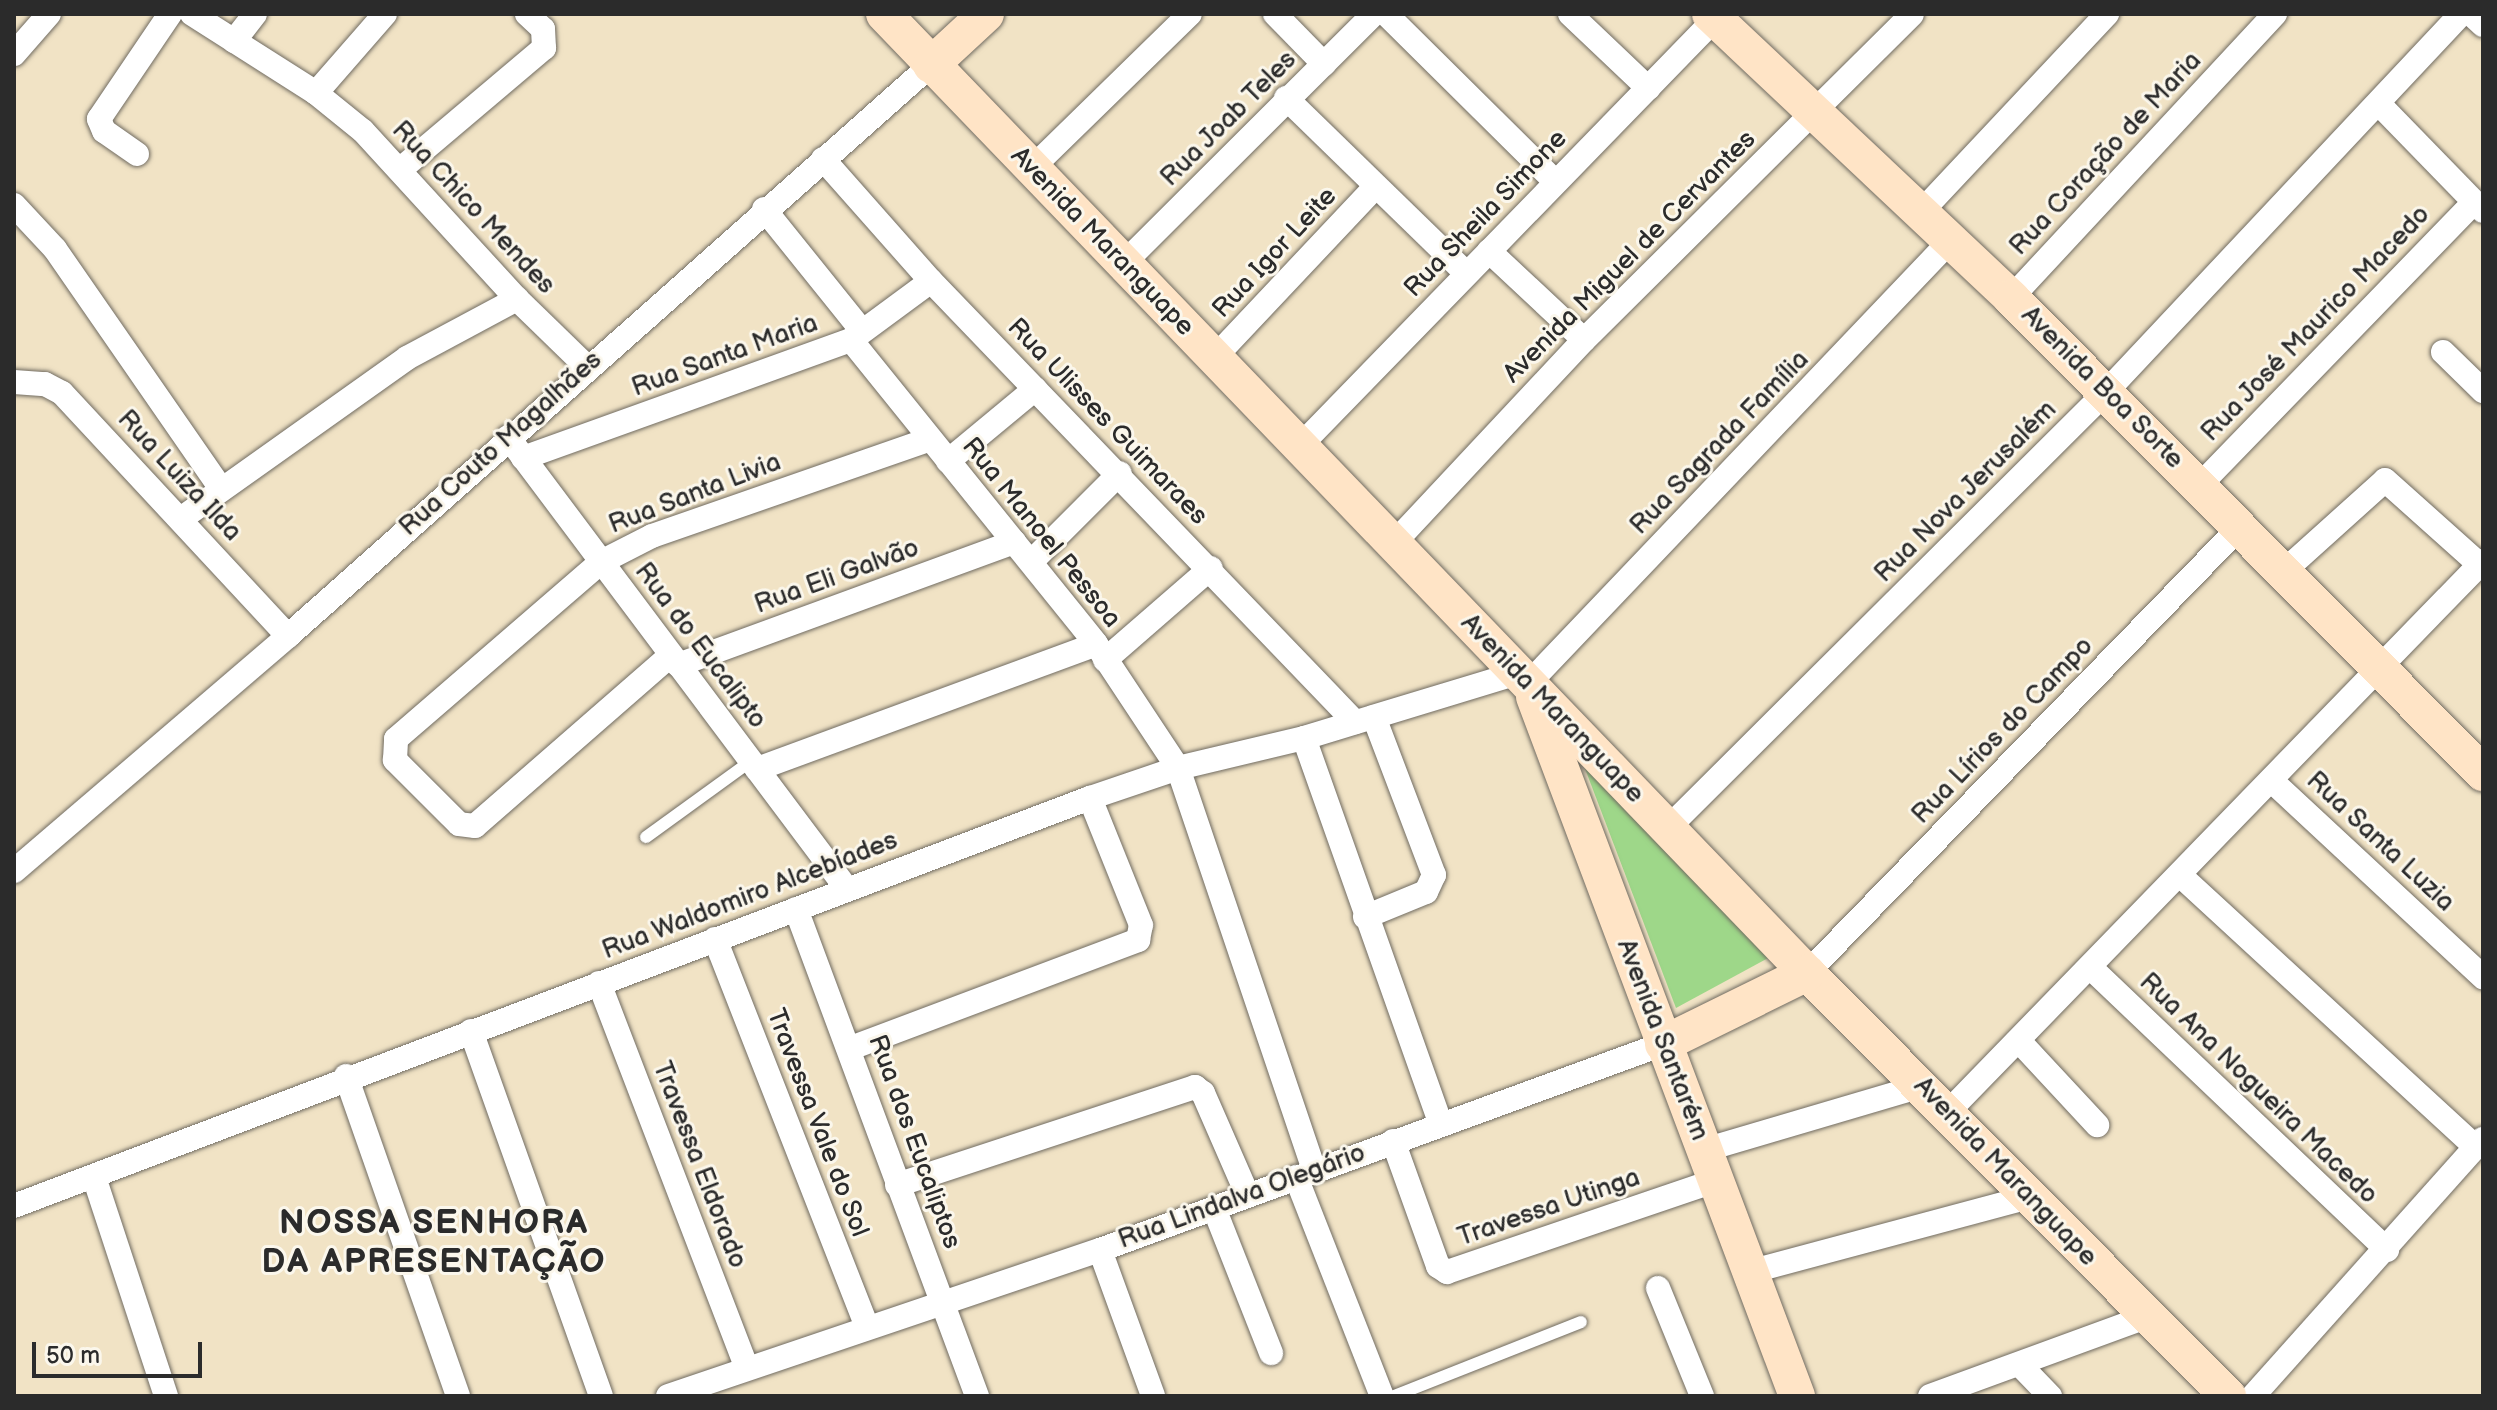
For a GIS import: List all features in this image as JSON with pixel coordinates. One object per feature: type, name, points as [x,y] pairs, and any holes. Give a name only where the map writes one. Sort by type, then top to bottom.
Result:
[{"type":"street","points":[[14,54],[49,14]]},
{"type":"street","points":[[137,154],[104,131],[99,119],[170,14]]},
{"type":"street","name":"Rua Chico Mendes","points":[[192,14],[316,93],[402,168],[517,299],[587,367]]},
{"type":"street","points":[[234,41],[255,14]]},
{"type":"street","points":[[316,93],[385,14]]},
{"type":"street","points":[[402,168],[544,48],[543,29],[527,14]]},
{"type":"street","name":"Avenida Maranguape","points":[[884,14],[1298,448],[1807,973],[2228,1396]]},
{"type":"street","name":"Rua Couto Magalhães","points":[[14,871],[288,636],[986,14]]},
{"type":"street","points":[[1031,169],[1190,14]]},
{"type":"street","points":[[1275,14],[1324,64]]},
{"type":"street","name":"Rua Joab Teles","points":[[1123,264],[1286,98],[1374,14]]},
{"type":"street","points":[[1386,14],[1555,181]]},
{"type":"street","points":[[1570,14],[1648,88]]},
{"type":"street","name":"Avenida Miguel de Cervantes","points":[[1393,544],[1584,340],[1912,14]]},
{"type":"street","points":[[1921,212],[2107,14]]},
{"type":"street","name":"Rua Coração de Maria","points":[[2011,298],[2275,14]]},
{"type":"street","name":"Rua Nova Jerusalém","points":[[1668,828],[2105,393],[2461,14]]},
{"type":"street","points":[[2471,14],[2483,25]]},
{"type":"street","name":"Rua Sheila Simone","points":[[1298,448],[1648,88],[1712,17]]},
{"type":"street","name":"Avenida Boa Sorte","points":[[1712,17],[2011,298],[2483,773]]},
{"type":"street","points":[[1286,98],[1467,274]]},
{"type":"street","points":[[2379,104],[2478,206]]},
{"type":"street","name":"Rua Ulisses Guimaraes","points":[[823,159],[931,281],[1035,389],[1364,720]]},
{"type":"street","name":"Rua Igor Leite","points":[[1214,358],[1376,186]]},
{"type":"street","points":[[14,205],[55,249],[220,487]]},
{"type":"street","name":"Rua José Maurico Macedo","points":[[2199,486],[2478,206]]},
{"type":"street","name":"Rua Manoel Pessoa","points":[[764,209],[930,439],[1032,561],[1101,652],[1178,768],[1305,1174],[1382,1396]]},
{"type":"street","name":"Rua Sagrada Família","points":[[1523,678],[1951,240]]},
{"type":"street","points":[[1489,251],[1584,340]]},
{"type":"street","name":"Rua Santa Maria","points":[[523,458],[856,336],[931,281]]},
{"type":"street","points":[[182,518],[220,487],[407,358],[517,299]]},
{"type":"street","points":[[2443,352],[2483,391]]},
{"type":"street","name":"Rua Luiza Ilda","points":[[14,382],[45,384],[62,393],[182,518],[288,636]]},
{"type":"street","points":[[948,461],[1035,389]]},
{"type":"street","name":"Rua do Eucalipto","points":[[508,437],[847,889]]},
{"type":"street","name":"Rua Santa Livia","points":[[475,826],[459,824],[395,760],[396,739],[601,562],[652,536],[930,439]]},
{"type":"street","points":[[1032,561],[1120,473]]},
{"type":"street","points":[[1947,1113],[2182,877],[2481,562],[2385,480],[2283,572]]},
{"type":"street","name":"Rua Lírios do Campo","points":[[1807,973],[2239,528]]},
{"type":"street","name":"Rua Eli Galvão","points":[[475,826],[675,660],[1014,542]]},
{"type":"street","points":[[754,765],[1101,652],[1211,568]]},
{"type":"street","name":"Rua Waldomiro Alcebíades","points":[[14,1206],[346,1076],[1090,798],[1178,768],[1304,738],[1523,678]]},
{"type":"street","name":"Avenida Santarém","points":[[1523,678],[1797,1396]]},
{"type":"street","points":[[1364,720],[1434,875],[1426,892],[1365,917]]},
{"type":"street","points":[[1304,738],[1441,1124]]},
{"type":"street","name":"Rua Santa Luzia","points":[[2273,782],[2483,977]]},
{"type":"street","points":[[851,1048],[1138,940],[1141,925],[1090,798]]},
{"type":"street","points":[[2182,877],[2480,1143],[2253,1396]]},
{"type":"street","name":"Rua dos Eucaliptos","points":[[796,909],[851,1048],[897,1185],[977,1396]]},
{"type":"street","name":"Travessa Vale do Sol","points":[[715,939],[867,1327]]},
{"type":"street","name":"Rua Ana Nogueira Macedo","points":[[2091,968],[2387,1250]]},
{"type":"street","name":"Rua Lindalva Olegário","points":[[668,1396],[1100,1250],[1663,1044],[1807,973]]},
{"type":"street","name":"Travessa Eldorado","points":[[599,983],[747,1368]]},
{"type":"street","points":[[471,1031],[601,1396]]},
{"type":"street","points":[[2019,1041],[2097,1125]]},
{"type":"street","points":[[346,1076],[458,1396]]},
{"type":"street","points":[[1709,1165],[1921,1086]]},
{"type":"street","points":[[897,1185],[1179,1088],[1195,1087],[1203,1093],[1248,1196]]},
{"type":"street","name":"Travessa Utinga","points":[[1393,1141],[1438,1266],[1447,1272],[1709,1165]]},
{"type":"street","points":[[94,1177],[166,1396]]},
{"type":"street","points":[[1749,1272],[2028,1197]]},
{"type":"street","points":[[1214,1208],[1271,1353]]},
{"type":"street","points":[[1100,1250],[1153,1396]]},
{"type":"street","points":[[1658,1288],[1702,1396]]},
{"type":"street","points":[[1930,1396],[2021,1366],[2146,1317]]},
{"type":"street","points":[[2021,1366],[2050,1396]]},
{"type":"lane","points":[[646,837],[754,765]]},
{"type":"lane","points":[[1394,1396],[1581,1322]]},
{"type":"green space","points":[[1584,766],[1770,957],[1676,1008]]},
{"type":"district","name":"NOSSA SENHORA DA APRESENTAÇÃO","points":[[434,1242]]}]
